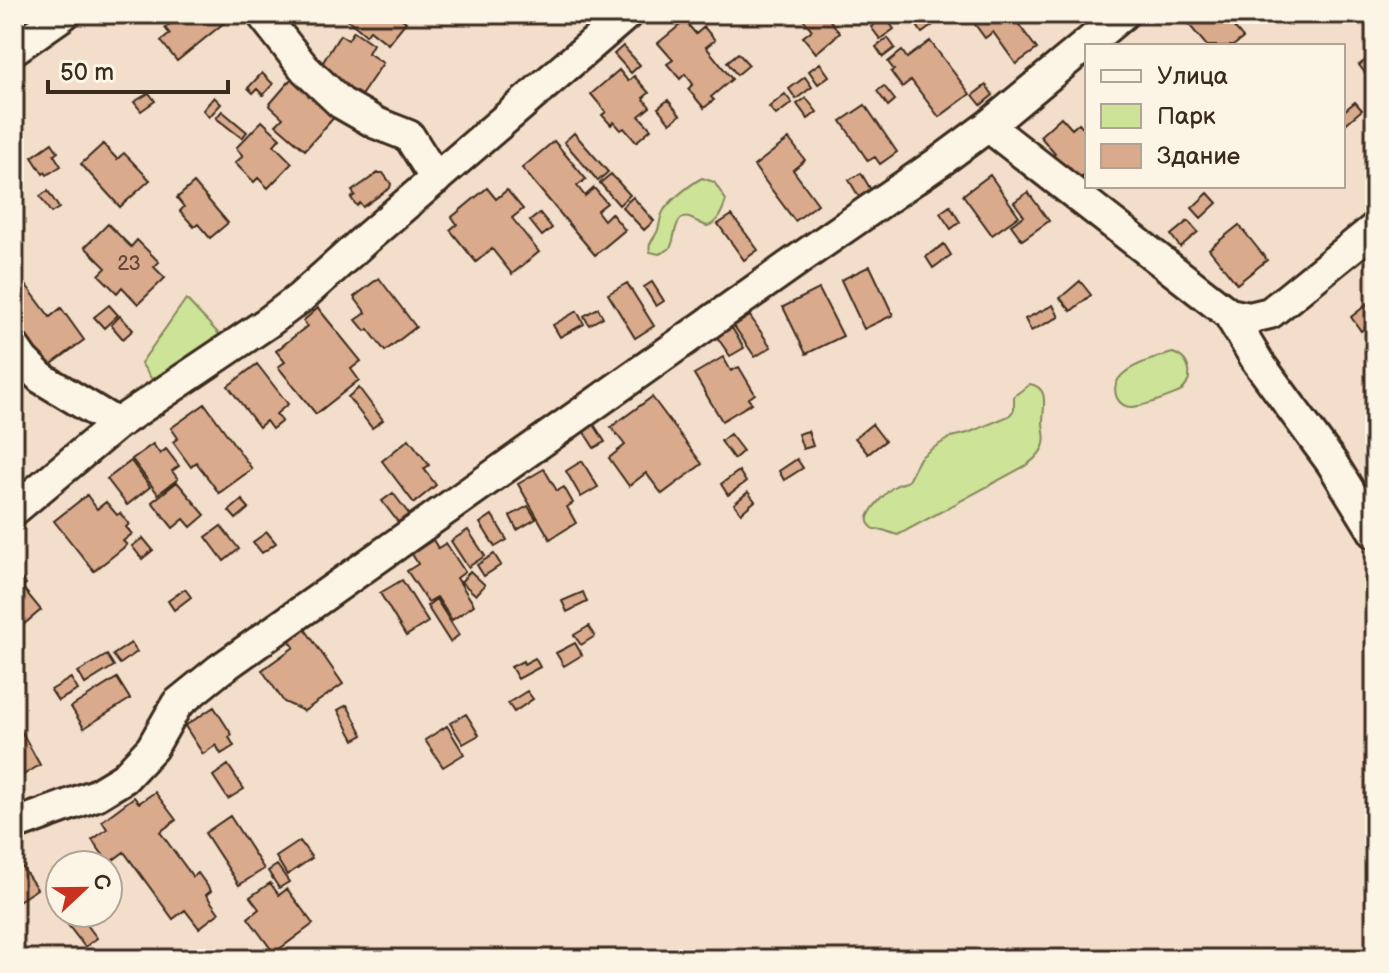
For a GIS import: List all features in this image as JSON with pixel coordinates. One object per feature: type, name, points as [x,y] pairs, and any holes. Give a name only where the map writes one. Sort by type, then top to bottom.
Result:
[{"type":"street","points":[[14,49],[64,14]]},
{"type":"street","points":[[262,14],[305,69],[341,103],[376,123],[409,136],[436,179]]},
{"type":"street","points":[[14,510],[117,424],[300,298],[627,14]]},
{"type":"street","points":[[1087,44],[1123,14]]},
{"type":"street","points":[[14,825],[96,795],[124,778],[152,748],[177,704],[219,670],[942,160],[1085,46]]},
{"type":"street","points":[[988,126],[1229,314],[1258,362],[1332,463],[1375,533]]},
{"type":"street","points":[[1229,314],[1249,318],[1270,313],[1375,228]]},
{"type":"street","points":[[14,347],[41,378],[117,424]]},
{"type":"green space","points":[[702,178],[714,182],[726,200],[719,216],[707,226],[689,218],[680,220],[670,248],[659,254],[650,252],[650,244],[664,210],[679,194]]},
{"type":"green space","points":[[186,299],[220,335],[155,384],[141,363]]},
{"type":"green space","points":[[1173,353],[1184,360],[1189,370],[1188,382],[1180,392],[1132,407],[1120,402],[1115,388],[1125,373],[1144,362]]},
{"type":"green space","points":[[1030,384],[1040,389],[1044,398],[1044,444],[1033,460],[898,535],[874,529],[870,525],[869,514],[875,505],[892,488],[908,481],[920,458],[951,437],[1009,416],[1014,410],[1014,396]]},
{"type":"building","points":[[182,14],[219,14],[225,22],[177,61],[161,41],[170,34],[165,28]]},
{"type":"building","points":[[341,14],[396,14],[406,22],[388,44],[370,30],[366,35]]},
{"type":"building","points":[[799,14],[825,14],[840,33],[816,53],[803,37],[812,30]]},
{"type":"building","points":[[924,14],[931,14],[937,22],[922,33],[914,21]]},
{"type":"building","points":[[977,14],[1011,14],[1037,49],[1016,64],[993,32],[985,38],[971,19]]},
{"type":"building","points":[[1180,14],[1211,14],[1216,19],[1223,14],[1243,38],[1236,44],[1205,44]]},
{"type":"building","points":[[885,17],[894,29],[880,39],[871,27]]},
{"type":"building","points":[[685,21],[696,34],[704,27],[715,40],[706,47],[732,79],[711,97],[714,100],[704,108],[688,89],[693,84],[685,74],[680,79],[667,64],[673,60],[658,43]]},
{"type":"building","points":[[354,31],[373,44],[368,53],[383,63],[360,97],[318,70],[340,35],[348,40]]},
{"type":"building","points":[[888,38],[895,48],[883,57],[876,47]]},
{"type":"building","points":[[930,41],[970,94],[939,117],[911,80],[902,87],[888,62],[902,51],[907,58]]},
{"type":"building","points":[[623,46],[640,65],[631,73],[614,54]]},
{"type":"building","points":[[738,53],[749,65],[737,75],[727,62]]},
{"type":"building","points":[[1373,55],[1375,68],[1366,74],[1359,65]]},
{"type":"building","points":[[820,63],[829,76],[818,84],[809,71]]},
{"type":"building","points":[[619,70],[628,81],[634,76],[649,93],[643,98],[650,107],[639,116],[651,129],[636,142],[624,128],[621,130],[614,122],[611,125],[602,115],[606,112],[591,94]]},
{"type":"building","points":[[262,73],[273,84],[263,95],[257,89],[253,93],[248,88]]},
{"type":"building","points":[[293,77],[336,115],[305,150],[276,125],[283,118],[269,105]]},
{"type":"building","points":[[805,77],[812,87],[796,99],[789,89]]},
{"type":"building","points":[[986,85],[993,95],[981,105],[973,95]]},
{"type":"building","points":[[884,86],[895,100],[888,106],[877,91]]},
{"type":"building","points":[[149,93],[155,101],[141,111],[134,102]]},
{"type":"building","points":[[785,94],[792,103],[776,115],[769,107]]},
{"type":"building","points":[[214,97],[221,104],[209,117],[203,110]]},
{"type":"building","points":[[806,98],[817,112],[808,119],[797,104]]},
{"type":"building","points":[[668,100],[680,115],[670,123],[658,108]]},
{"type":"building","points":[[1355,102],[1362,110],[1345,124],[1345,110]]},
{"type":"building","points":[[865,105],[897,152],[880,164],[875,157],[868,161],[841,121]]},
{"type":"building","points":[[222,111],[247,132],[242,138],[216,118]]},
{"type":"building","points":[[1061,117],[1072,129],[1079,123],[1085,130],[1085,175],[1080,179],[1067,165],[1060,172],[1049,160],[1055,154],[1040,136]]},
{"type":"building","points":[[262,121],[280,138],[274,145],[292,163],[268,188],[258,178],[254,182],[235,163],[243,156],[236,148]]},
{"type":"building","points":[[574,133],[608,172],[598,181],[564,142]]},
{"type":"building","points":[[789,139],[805,160],[793,170],[818,204],[795,221],[754,166]]},
{"type":"building","points":[[554,141],[586,179],[577,186],[585,196],[594,188],[607,203],[597,211],[604,220],[611,213],[625,230],[595,255],[522,168]]},
{"type":"building","points":[[52,143],[58,152],[54,155],[61,166],[47,175],[45,172],[43,174],[32,157]]},
{"type":"building","points":[[103,144],[117,159],[124,153],[150,180],[120,207],[81,164]]},
{"type":"building","points":[[378,173],[383,173],[391,184],[390,188],[363,207],[360,203],[357,206],[351,198],[355,195],[352,191]]},
{"type":"building","points":[[861,173],[871,190],[859,197],[849,180]]},
{"type":"building","points":[[611,174],[630,195],[619,205],[600,183]]},
{"type":"building","points":[[990,175],[1019,216],[992,235],[963,195]]},
{"type":"building","points":[[194,183],[228,223],[210,238],[198,224],[194,227],[180,211],[184,207],[177,198]]},
{"type":"building","points":[[487,188],[496,199],[507,190],[523,209],[512,218],[539,252],[512,274],[492,249],[476,262],[450,230],[457,224],[452,217]]},
{"type":"building","points":[[48,191],[59,208],[51,213],[40,196]]},
{"type":"building","points":[[1028,192],[1049,221],[1022,240],[1011,225],[1024,216],[1014,202]]},
{"type":"building","points":[[1208,193],[1217,203],[1201,218],[1192,208]]},
{"type":"building","points":[[633,197],[654,221],[644,230],[622,207]]},
{"type":"building","points":[[950,206],[960,222],[951,229],[940,213]]},
{"type":"building","points":[[540,213],[552,228],[542,236],[530,221]]},
{"type":"building","points":[[732,215],[758,250],[744,260],[718,224]]},
{"type":"building","points":[[1188,221],[1198,232],[1180,247],[1171,235]]},
{"type":"building","points":[[108,224],[131,247],[137,240],[159,262],[154,267],[165,278],[138,304],[122,287],[117,293],[99,275],[106,268],[85,247]]},
{"type":"building","points":[[1239,225],[1267,260],[1237,284],[1209,249]]},
{"type":"building","points":[[944,244],[951,255],[933,268],[926,257]]},
{"type":"building","points":[[870,266],[893,315],[864,329],[841,280]]},
{"type":"building","points":[[14,269],[50,317],[61,308],[84,340],[45,369],[14,328]]},
{"type":"building","points":[[379,278],[416,327],[385,351],[368,329],[365,331],[356,320],[366,313],[354,297]]},
{"type":"building","points":[[1080,281],[1091,295],[1071,311],[1060,298]]},
{"type":"building","points":[[652,282],[664,301],[656,306],[644,287]]},
{"type":"building","points":[[627,283],[654,326],[635,338],[608,294]]},
{"type":"building","points":[[819,289],[843,336],[806,354],[783,307]]},
{"type":"building","points":[[1375,298],[1375,320],[1361,331],[1351,317]]},
{"type":"building","points":[[109,305],[118,315],[104,328],[94,317]]},
{"type":"building","points":[[1053,305],[1059,317],[1031,331],[1025,319]]},
{"type":"building","points":[[318,308],[361,361],[351,369],[359,380],[316,414],[278,367],[285,362],[276,351],[307,326],[303,321]]},
{"type":"building","points":[[598,308],[603,317],[589,325],[584,316]]},
{"type":"building","points":[[577,311],[584,324],[560,337],[553,325]]},
{"type":"building","points":[[120,316],[133,330],[123,339],[111,325]]},
{"type":"building","points":[[750,316],[771,347],[755,357],[734,326]]},
{"type":"building","points":[[732,328],[744,348],[730,356],[717,337]]},
{"type":"building","points":[[723,357],[731,371],[739,367],[755,394],[748,399],[752,403],[722,421],[694,374]]},
{"type":"building","points":[[257,364],[288,404],[276,414],[282,421],[272,429],[266,421],[259,427],[228,386]]},
{"type":"building","points":[[359,388],[383,420],[372,428],[348,397]]},
{"type":"building","points":[[652,397],[702,464],[662,494],[646,473],[629,486],[609,458],[625,445],[611,427]]},
{"type":"building","points":[[205,404],[252,469],[219,493],[196,462],[191,467],[173,442],[178,438],[171,428]]},
{"type":"building","points":[[593,423],[605,442],[594,448],[582,429]]},
{"type":"building","points":[[872,424],[885,441],[868,454],[855,438]]},
{"type":"building","points":[[808,431],[813,446],[803,449],[798,434]]},
{"type":"building","points":[[730,434],[743,451],[734,459],[721,441]]},
{"type":"building","points":[[409,439],[429,465],[424,469],[436,485],[414,503],[382,461]]},
{"type":"building","points":[[153,444],[160,454],[166,449],[179,466],[172,471],[178,479],[158,494],[132,459]]},
{"type":"building","points":[[797,459],[803,468],[784,480],[779,471]]},
{"type":"building","points":[[131,461],[150,487],[127,505],[107,479]]},
{"type":"building","points":[[582,461],[598,487],[581,497],[566,471]]},
{"type":"building","points":[[544,469],[557,491],[564,487],[573,503],[567,507],[576,523],[550,539],[518,484]]},
{"type":"building","points":[[739,471],[746,482],[728,495],[721,484]]},
{"type":"building","points":[[177,482],[205,515],[191,527],[184,519],[173,528],[152,502]]},
{"type":"building","points":[[748,492],[755,501],[741,513],[734,504]]},
{"type":"building","points":[[393,493],[409,514],[398,522],[382,501]]},
{"type":"building","points":[[87,495],[97,509],[106,502],[117,515],[120,513],[132,534],[123,541],[127,545],[94,571],[54,521]]},
{"type":"building","points":[[242,500],[249,508],[236,519],[229,511]]},
{"type":"building","points":[[528,506],[536,519],[517,530],[510,516]]},
{"type":"building","points":[[492,515],[507,540],[495,547],[480,523]]},
{"type":"building","points":[[221,526],[239,549],[224,561],[206,537]]},
{"type":"building","points":[[468,530],[485,556],[468,567],[451,541]]},
{"type":"building","points":[[267,532],[276,543],[262,553],[253,542]]},
{"type":"building","points":[[143,538],[153,550],[142,559],[132,546]]},
{"type":"building","points":[[433,540],[438,548],[446,543],[465,572],[457,578],[474,605],[452,620],[437,597],[428,602],[407,571],[418,564],[412,554]]},
{"type":"building","points":[[494,554],[501,565],[484,576],[477,565]]},
{"type":"building","points":[[470,571],[485,585],[476,595],[461,582]]},
{"type":"building","points":[[14,577],[26,584],[22,587],[41,610],[17,630],[14,626]]},
{"type":"building","points":[[402,580],[428,622],[406,636],[380,593]]},
{"type":"building","points":[[185,589],[191,597],[174,610],[168,601]]},
{"type":"building","points":[[583,592],[587,602],[567,612],[562,601]]},
{"type":"building","points":[[436,599],[459,635],[450,642],[427,606]]},
{"type":"building","points":[[589,626],[595,636],[581,645],[574,635]]},
{"type":"building","points":[[305,629],[343,684],[304,711],[284,702],[262,670],[294,647],[289,640]]},
{"type":"building","points":[[131,643],[137,652],[120,664],[113,655]]},
{"type":"building","points":[[575,643],[582,655],[564,666],[556,653]]},
{"type":"building","points":[[107,655],[114,666],[85,684],[78,672]]},
{"type":"building","points":[[535,658],[540,667],[518,679],[511,667]]},
{"type":"building","points":[[71,678],[78,690],[58,701],[51,690]]},
{"type":"building","points":[[117,678],[130,699],[84,728],[71,707]]},
{"type":"building","points":[[527,691],[533,699],[514,712],[508,703]]},
{"type":"building","points":[[347,705],[363,735],[354,740],[338,710]]},
{"type":"building","points":[[214,707],[232,735],[229,737],[234,746],[221,754],[216,745],[203,754],[185,726]]},
{"type":"building","points":[[466,714],[479,735],[463,744],[450,723]]},
{"type":"building","points":[[14,718],[40,765],[18,778],[14,771]]},
{"type":"building","points":[[447,726],[464,754],[443,767],[425,740]]},
{"type":"building","points":[[228,765],[244,789],[228,799],[213,776]]},
{"type":"building","points":[[155,792],[176,820],[160,832],[193,877],[198,873],[211,891],[206,895],[219,913],[199,928],[185,910],[173,919],[124,849],[99,849],[92,840],[107,829],[102,821],[134,797],[139,803]]},
{"type":"building","points":[[230,816],[264,869],[239,885],[205,833]]},
{"type":"building","points":[[300,841],[312,858],[287,875],[276,857]]},
{"type":"building","points":[[14,855],[37,889],[14,904]]},
{"type":"building","points":[[277,865],[289,882],[279,888],[268,871]]},
{"type":"building","points":[[270,883],[279,895],[287,889],[313,924],[274,953],[248,918],[259,909],[250,897]]},
{"type":"building","points":[[71,929],[90,929],[97,938],[85,947]]}]
